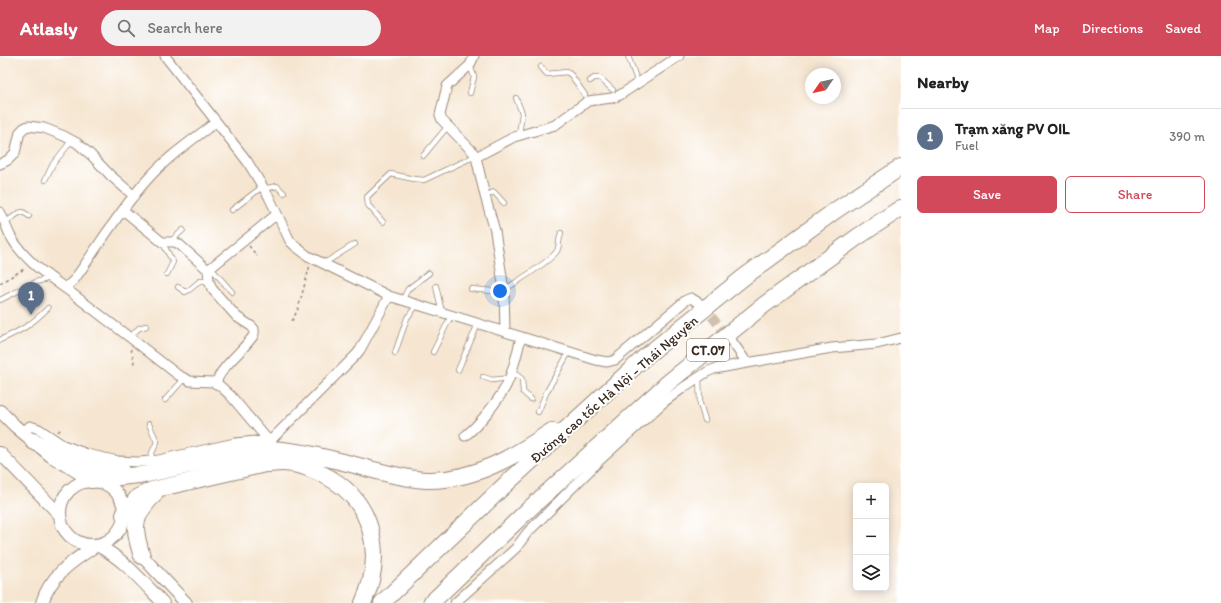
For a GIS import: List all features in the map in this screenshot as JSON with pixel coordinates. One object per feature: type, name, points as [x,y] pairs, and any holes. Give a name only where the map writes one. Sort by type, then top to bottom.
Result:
[{"type":"highway","name":"Đường cao tốc Hà Nội - Thái Nguyên","points":[[382,603],[506,484],[646,356],[744,277],[836,210],[901,167]]},
{"type":"highway","name":"CT.07","points":[[431,603],[515,523],[669,382],[764,305],[856,238],[901,208]]},
{"type":"highway","points":[[91,480],[263,449],[280,449],[303,452],[384,472],[427,480],[469,474],[506,460],[526,449],[554,430],[599,389],[646,356]]},
{"type":"highway","points":[[28,436],[67,457],[91,466],[117,472],[151,468]]},
{"type":"highway","points":[[124,515],[138,497],[152,490],[265,464],[284,463],[302,466],[317,471],[343,487],[354,498],[370,527],[374,541],[372,582],[363,603]]},
{"type":"highway","points":[[142,556],[136,537],[136,524],[146,503],[160,488]]},
{"type":"highway","points":[[442,603],[484,563],[515,523]]},
{"type":"main road","points":[[0,411],[51,456],[91,480],[102,482],[111,487],[118,494],[123,504],[129,535],[142,556],[186,603]]},
{"type":"main road","points":[[0,453],[60,515]]},
{"type":"main road","points":[[91,480],[81,482],[72,487],[60,504],[61,525],[67,535],[76,542],[86,545],[97,545],[108,542],[116,535],[122,526],[124,515]]},
{"type":"main road","points":[[42,603],[44,594],[56,577],[69,563],[97,545]]},
{"type":"main road","points":[[97,545],[110,552],[133,571],[163,603]]},
{"type":"street","points":[[164,56],[247,161],[263,188],[290,241],[314,259],[389,296],[596,360],[611,362],[686,300],[691,298],[701,304]]},
{"type":"street","points":[[474,56],[470,65],[447,86],[440,115],[442,120],[476,156],[495,231],[504,291],[506,332]]},
{"type":"street","points":[[476,156],[519,135],[555,125],[587,98],[612,98],[615,93],[638,83],[679,56]]},
{"type":"street","points":[[64,288],[74,280],[123,210],[147,180],[172,157],[216,122]]},
{"type":"street","points":[[0,164],[8,160],[15,152],[20,132],[28,126],[44,128],[72,140],[134,196]]},
{"type":"street","points":[[123,210],[166,242],[175,242],[180,245],[209,269]]},
{"type":"street","points":[[0,212],[4,223],[18,247],[33,265],[132,338],[184,379],[216,384],[231,396],[268,440]]},
{"type":"street","points":[[209,269],[276,214]]},
{"type":"street","points":[[209,269],[209,281],[212,289],[239,319],[251,326],[254,330],[254,333],[219,377],[216,384]]},
{"type":"street","points":[[151,468],[235,443],[268,440],[273,438],[356,355],[389,296]]},
{"type":"street","points":[[465,436],[478,424],[505,388],[521,337]]},
{"type":"street","points":[[455,603],[516,548],[527,533],[599,461],[664,402],[699,377],[714,369],[832,348],[887,343],[901,338]]},
{"type":"street","points":[[731,340],[747,363]]},
{"type":"lane","points":[[628,56],[638,83]]},
{"type":"lane","points":[[470,65],[474,77],[470,93]]},
{"type":"lane","points":[[541,67],[547,74],[567,72],[571,75],[587,98]]},
{"type":"lane","points":[[590,81],[594,78],[600,78],[615,93]]},
{"type":"lane","points":[[516,98],[522,113],[519,135]]},
{"type":"lane","points":[[424,156],[448,126]]},
{"type":"lane","points":[[45,180],[53,164],[72,140]]},
{"type":"lane","points":[[382,222],[368,205],[367,197],[391,174],[424,180],[476,156]]},
{"type":"lane","points":[[232,210],[263,188],[277,186],[284,193]]},
{"type":"lane","points":[[485,196],[494,192],[504,203]]},
{"type":"lane","points":[[4,223],[19,213],[23,212],[29,216]]},
{"type":"lane","points":[[167,274],[173,262],[166,242],[183,230]]},
{"type":"lane","points":[[471,289],[504,291],[532,272],[554,254],[558,246],[558,239],[561,233]]},
{"type":"lane","points":[[323,264],[355,244]]},
{"type":"lane","points":[[209,269],[232,292]]},
{"type":"lane","points":[[400,300],[404,297],[408,288],[429,273]]},
{"type":"lane","points":[[0,300],[36,282],[50,278]]},
{"type":"lane","points":[[178,287],[185,292],[200,281],[209,281]]},
{"type":"lane","points":[[436,286],[442,313]]},
{"type":"lane","points":[[395,353],[407,318],[417,305]]},
{"type":"lane","points":[[0,340],[25,328],[34,322],[48,308]]},
{"type":"lane","points":[[433,352],[451,316]]},
{"type":"lane","points":[[458,370],[478,324]]},
{"type":"lane","points":[[132,338],[139,328],[146,326]]},
{"type":"lane","points":[[538,412],[547,391],[570,352]]},
{"type":"lane","points":[[482,377],[492,380],[517,375],[522,379],[523,392],[532,399]]},
{"type":"lane","points":[[699,377],[700,404],[705,420]]},
{"type":"lane","points":[[165,400],[184,379]]},
{"type":"lane","points":[[149,424],[157,442],[151,454],[151,468]]},
{"type":"path","points":[[244,240],[257,256]]},
{"type":"path","points":[[292,321],[298,309],[307,271],[314,259]]},
{"type":"path","points":[[0,283],[33,265]]},
{"type":"path","points":[[132,338],[131,347],[134,361],[133,366]]},
{"type":"tunnel","points":[[703,306],[729,338]]},
{"type":"place","name":"Trạm xăng PV OIL","points":[[31,315]]}]
